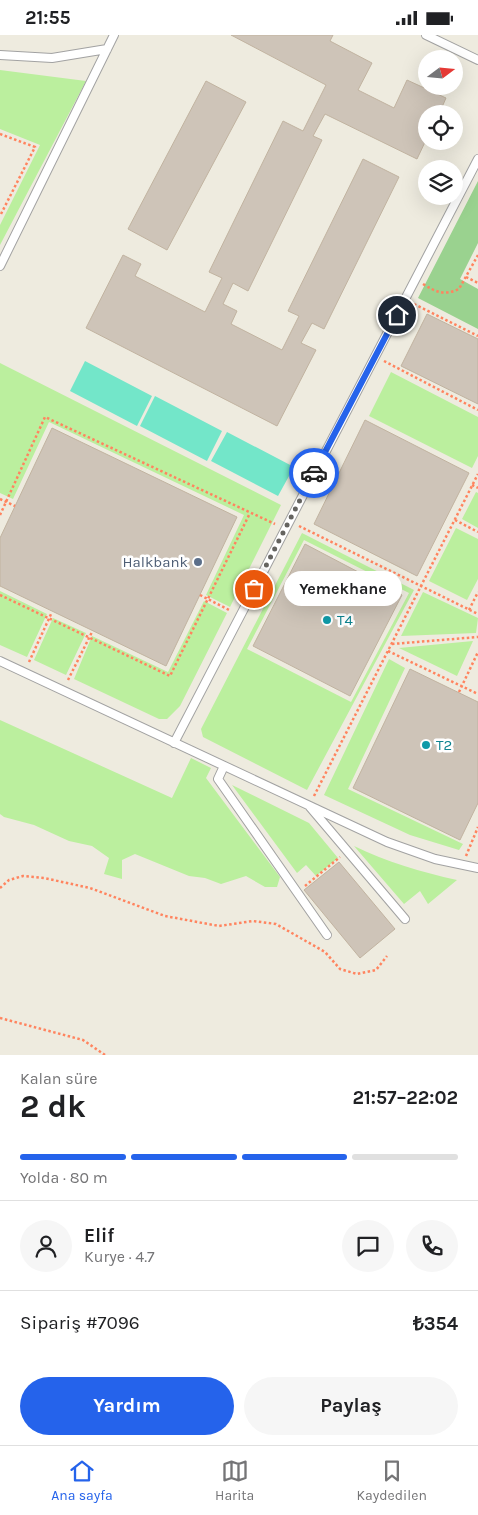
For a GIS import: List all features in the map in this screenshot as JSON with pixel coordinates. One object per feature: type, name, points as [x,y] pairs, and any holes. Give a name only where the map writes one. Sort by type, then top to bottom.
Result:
[{"type":"lane","points":[[0,265],[114,35]]},
{"type":"lane","points":[[426,35],[478,60]]},
{"type":"lane","points":[[0,55],[52,58],[107,49]]},
{"type":"lane","points":[[174,743],[478,159]]},
{"type":"lane","points":[[0,661],[308,806],[411,852],[478,868]]},
{"type":"lane","points":[[224,766],[218,779],[327,935]]},
{"type":"lane","points":[[308,806],[405,919]]},
{"type":"path","points":[[0,134],[35,147],[0,216]]},
{"type":"path","points":[[415,280],[436,292],[445,293],[458,289],[478,255]]},
{"type":"path","points":[[466,277],[478,283]]},
{"type":"path","points":[[412,304],[478,336]]},
{"type":"path","points":[[383,361],[478,410]]},
{"type":"path","points":[[0,515],[45,417],[274,524]]},
{"type":"path","points":[[313,797],[478,474]]},
{"type":"path","points":[[472,485],[478,488]]},
{"type":"path","points":[[0,499],[15,506]]},
{"type":"path","points":[[0,595],[170,676],[250,513]]},
{"type":"path","points":[[294,527],[298,519]]},
{"type":"path","points":[[455,520],[478,532]]},
{"type":"path","points":[[299,526],[478,614]]},
{"type":"path","points":[[469,610],[478,592]]},
{"type":"path","points":[[200,595],[232,611]]},
{"type":"path","points":[[29,662],[52,612]]},
{"type":"path","points":[[68,680],[92,632]]},
{"type":"path","points":[[392,644],[478,637]]},
{"type":"path","points":[[388,651],[478,694]]},
{"type":"path","points":[[459,692],[478,652]]},
{"type":"path","points":[[61,681],[70,685]]},
{"type":"path","points":[[471,860],[464,859],[478,827]]},
{"type":"path","points":[[298,892],[347,852]]},
{"type":"path","points":[[0,888],[9,880],[23,876],[44,877],[90,888],[165,916],[218,926],[253,921],[276,924],[325,952],[340,969],[357,974],[376,970],[387,956]]},
{"type":"path","points":[[0,1018],[83,1040],[105,1055]]},
{"type":"green space","points":[[0,70],[86,81],[0,245],[0,225],[40,145],[0,129]]},
{"type":"green space","points":[[478,181],[478,243],[460,279],[478,289],[478,329],[418,298]]},
{"type":"green space","points":[[85,361],[152,396],[137,426],[70,391]]},
{"type":"green space","points":[[0,363],[281,505],[230,607],[206,595],[244,515],[49,422],[13,499],[0,493]]},
{"type":"green space","points":[[391,372],[478,417],[478,456],[472,468],[369,416]]},
{"type":"green space","points":[[155,396],[222,431],[207,461],[140,426]]},
{"type":"green space","points":[[227,432],[294,467],[278,496],[211,461]]},
{"type":"green space","points":[[476,492],[478,493],[478,528],[462,519]]},
{"type":"green space","points":[[456,528],[478,539],[478,579],[467,600],[429,581]]},
{"type":"green space","points":[[302,533],[414,590],[307,790],[203,737],[201,729]],"holes":[[[304,540],[409,593],[351,702],[247,649]]]},
{"type":"green space","points":[[0,591],[47,614],[27,657],[0,645]]},
{"type":"green space","points":[[423,592],[478,618],[476,633],[401,636]]},
{"type":"green space","points":[[204,601],[227,613],[180,706],[167,719],[159,719],[74,679],[92,636],[168,672]]},
{"type":"green space","points":[[53,618],[86,633],[66,675],[34,660]]},
{"type":"green space","points":[[473,641],[457,676],[399,648]]},
{"type":"green space","points":[[389,659],[405,668],[348,789],[463,844],[459,850],[410,835],[324,795]]},
{"type":"green space","points":[[0,720],[172,798],[191,758],[211,768],[206,778],[280,877],[277,887],[265,887],[246,876],[221,884],[205,878],[189,876],[135,854],[122,860],[122,879],[104,874],[109,858],[92,846],[69,841],[34,825],[4,817],[0,814]]},
{"type":"green space","points":[[232,785],[309,823],[338,858],[316,876],[306,865],[297,873]]},
{"type":"green space","points":[[354,846],[404,866],[457,880],[428,904],[420,891],[404,904]]},
{"type":"building","points":[[231,35],[333,35],[330,41],[372,63],[358,90],[394,108],[407,80],[418,85],[418,95],[440,95],[446,98],[443,105],[418,105],[418,150],[421,150],[417,159],[325,114],[313,136],[322,140],[248,291],[233,283],[223,304],[237,311],[231,324],[282,350],[299,316],[288,311],[363,159],[399,177],[324,329],[312,323],[301,343],[316,350],[277,426],[86,328],[123,255],[141,264],[135,276],[205,312],[222,278],[209,272],[283,121],[303,131],[326,85]]},
{"type":"building","points":[[206,81],[246,102],[167,250],[128,229]]},
{"type":"building","points":[[427,314],[478,339],[478,404],[401,366]]},
{"type":"building","points":[[365,420],[469,473],[417,576],[314,524]]},
{"type":"building","points":[[52,428],[237,517],[166,666],[0,586],[0,538]]},
{"type":"building","name":"T4","points":[[305,544],[402,595],[350,696],[253,646]]},
{"type":"building","name":"T2","points":[[410,669],[478,702],[478,803],[460,840],[353,788]]},
{"type":"building","points":[[339,862],[395,929],[360,958],[304,890]]},
{"type":"way so far","points":[[254,589],[314,473]]},
{"type":"place","name":"Halkbank","points":[[198,562]]},
{"type":"place","name":"Yemekhane","points":[[254,589]]},
{"type":"place","name":"T4","points":[[327,620]]},
{"type":"place","name":"T2","points":[[426,745]]},
{"type":"route","points":[[314,473],[397,315]]}]
